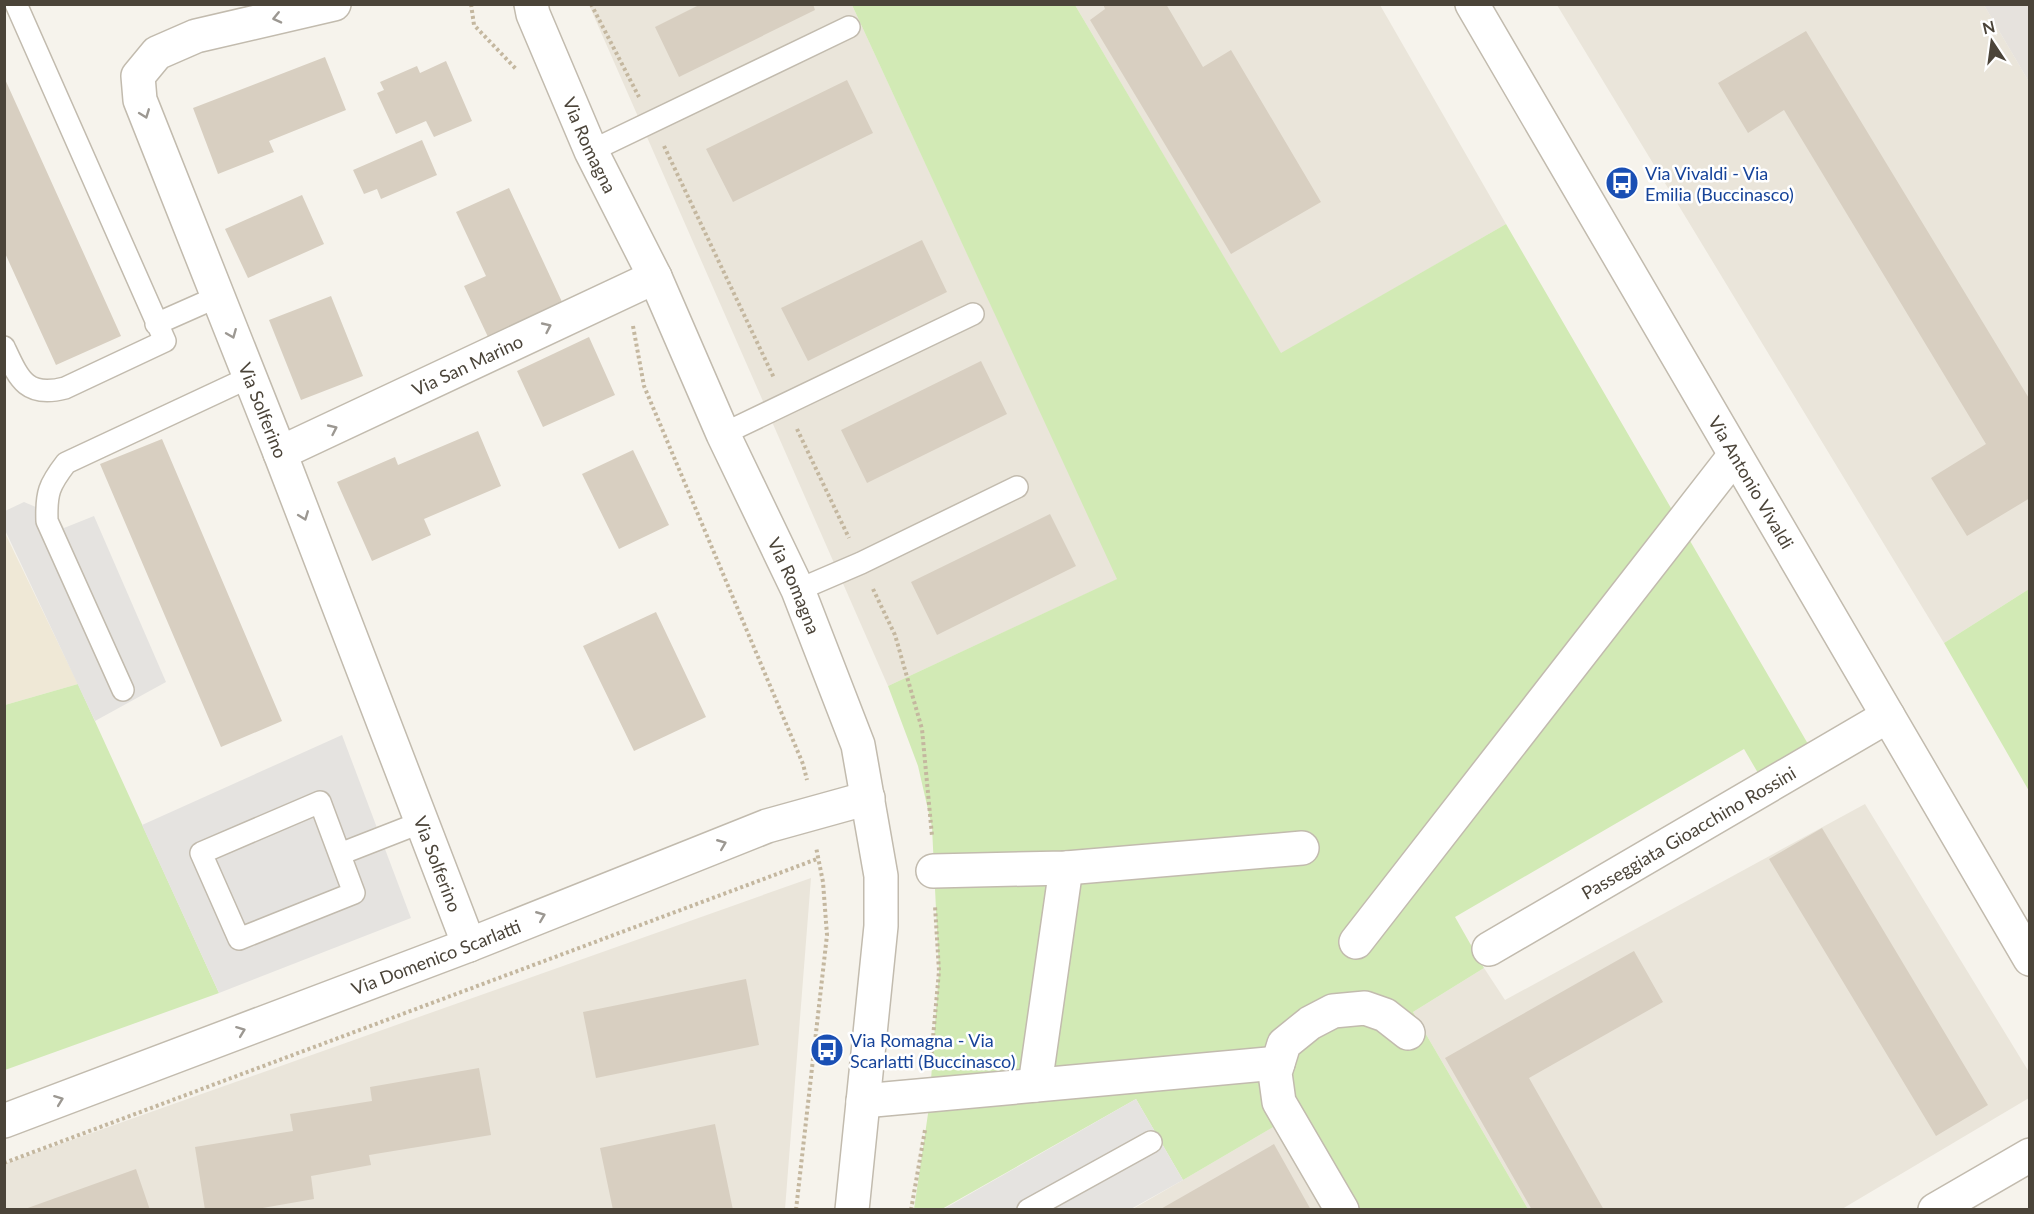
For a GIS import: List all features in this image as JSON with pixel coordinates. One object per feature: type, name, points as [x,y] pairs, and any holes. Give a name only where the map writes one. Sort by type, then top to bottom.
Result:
[{"type":"street","name":"Via Solferino","points":[[334,4],[196,36],[157,52],[138,76],[140,100],[280,453],[469,945]]},
{"type":"street","name":"Via Romagna","points":[[531,4],[533,14],[591,151],[655,276],[723,434],[798,590],[858,746],[881,876],[881,926],[852,1209]]},
{"type":"street","name":"Via Antonio Vivaldi","points":[[1472,4],[2030,959]]},
{"type":"street","name":"Via San Marino","points":[[280,453],[655,276]]},
{"type":"street","points":[[1356,942],[1735,455]]},
{"type":"street","name":"Passeggiata Gioacchino Rossini","points":[[1489,949],[1888,716]]},
{"type":"street","name":"Via Domenico Scarlatti","points":[[4,1121],[469,945],[767,826],[868,798]]},
{"type":"street","points":[[933,871],[1066,868],[1302,849]]},
{"type":"street","points":[[1035,1085],[1066,868]]},
{"type":"street","points":[[1342,1209],[1279,1102],[1275,1073],[1284,1044],[1310,1023],[1333,1011],[1365,1008],[1384,1015],[1408,1033]]},
{"type":"street","points":[[863,1101],[1278,1063]]},
{"type":"street","points":[[1935,1209],[2030,1155]]},
{"type":"lane","points":[[4,347],[18,375],[31,389],[48,392],[65,388],[165,341],[16,4]]},
{"type":"lane","points":[[591,151],[849,27]]},
{"type":"lane","points":[[156,324],[217,297]]},
{"type":"lane","points":[[723,434],[974,314]]},
{"type":"lane","points":[[123,690],[47,521],[46,504],[51,481],[66,463],[250,377]]},
{"type":"lane","points":[[798,590],[861,563],[1017,487]]},
{"type":"lane","points":[[320,802],[340,854],[354,893],[239,939],[201,853],[320,802]]},
{"type":"lane","points":[[340,854],[422,822]]},
{"type":"lane","points":[[1028,1209],[1151,1142]]},
{"type":"path","points":[[471,4],[474,25],[523,76]]},
{"type":"path","points":[[623,291],[632,321],[644,386],[803,764],[814,813],[817,859],[823,882],[827,935],[796,1209]]},
{"type":"path","points":[[4,1162],[817,859]]},
{"type":"path","points":[[911,1209],[923,1145],[939,971],[933,871]]},
{"type":"shaded area","points":[[589,5],[852,5],[1118,579],[888,686]]},
{"type":"shaded area","points":[[1075,5],[1380,5],[1506,224],[1281,354]]},
{"type":"shaded area","points":[[1557,5],[1984,5],[2029,82],[2029,589],[1944,643]]},
{"type":"shaded area","points":[[1984,5],[2029,5],[2029,82]]},
{"type":"shaded area","points":[[24,502],[57,516],[64,528],[94,516],[166,682],[95,721],[5,530],[5,511]]},
{"type":"shaded area","points":[[4,531],[78,684],[5,705],[4,705]]},
{"type":"shaded area","points":[[342,735],[411,918],[219,993],[142,825]]},
{"type":"shaded area","points":[[1865,804],[2029,1072],[2029,1098],[1842,1209],[1528,1209],[1413,1012],[1484,968],[1505,1000]]},
{"type":"shaded area","points":[[811,878],[785,1209],[5,1209],[4,1164]]},
{"type":"shaded area","points":[[1136,1099],[1183,1180],[1131,1209],[942,1210]]},
{"type":"shaded area","points":[[1280,1123],[1331,1210],[1131,1210],[1183,1180]]},
{"type":"green space","points":[[852,5],[1075,5],[1281,353],[1506,224],[1808,744],[1758,773],[1744,749],[1455,917],[1484,968],[1413,1012],[1528,1209],[1331,1209],[1280,1123],[1183,1180],[1136,1099],[942,1209],[914,1209],[929,1107],[939,971],[932,827],[918,766],[888,686],[1117,579]]},
{"type":"green space","points":[[2029,589],[2029,791],[1944,643]]},
{"type":"green space","points":[[78,684],[219,993],[5,1070],[5,705]]},
{"type":"building","points":[[701,4],[813,4],[815,10],[679,77],[655,27]]},
{"type":"building","points":[[1103,4],[1166,4],[1203,67],[1231,50],[1321,202],[1231,254],[1090,20],[1105,9]]},
{"type":"building","points":[[1806,31],[2030,400],[2030,498],[1967,536],[1931,478],[1986,444],[1784,110],[1748,133],[1718,83]]},
{"type":"building","points":[[325,57],[346,110],[269,141],[274,152],[218,174],[193,108]]},
{"type":"building","points":[[446,61],[472,121],[434,137],[426,121],[396,134],[377,93],[384,90],[380,82],[417,66],[420,73]]},
{"type":"building","points":[[4,77],[121,336],[56,365],[4,251]]},
{"type":"building","points":[[847,80],[873,133],[733,202],[706,149]]},
{"type":"building","points":[[422,140],[437,175],[381,199],[377,189],[364,194],[353,170]]},
{"type":"building","points":[[509,188],[563,304],[489,339],[464,286],[486,276],[456,212]]},
{"type":"building","points":[[302,195],[324,244],[248,278],[225,229]]},
{"type":"building","points":[[922,240],[947,292],[808,361],[781,308]]},
{"type":"building","points":[[331,296],[363,376],[301,400],[269,320]]},
{"type":"building","points":[[589,337],[615,395],[543,427],[517,371]]},
{"type":"building","points":[[981,361],[1007,414],[867,483],[841,430]]},
{"type":"building","points":[[478,431],[501,486],[424,519],[431,535],[372,561],[337,482],[395,457],[398,465]]},
{"type":"building","points":[[162,439],[282,721],[221,747],[100,464]]},
{"type":"building","points":[[633,450],[669,525],[619,549],[582,474]]},
{"type":"building","points":[[1050,514],[1076,566],[937,635],[911,582]]},
{"type":"building","points":[[656,612],[706,717],[634,751],[583,646]]},
{"type":"building","points":[[1822,828],[1988,1105],[1936,1136],[1769,859]]},
{"type":"building","points":[[1634,951],[1663,1002],[1529,1078],[1604,1210],[1532,1210],[1445,1058]]},
{"type":"building","points":[[746,979],[759,1045],[596,1078],[583,1012]]},
{"type":"building","points":[[479,1068],[491,1135],[369,1155],[371,1165],[311,1176],[314,1199],[251,1210],[205,1210],[195,1147],[293,1131],[290,1114],[372,1101],[370,1087]]},
{"type":"building","points":[[715,1124],[733,1210],[613,1210],[600,1148]]},
{"type":"building","points":[[1274,1144],[1311,1210],[1159,1210]]},
{"type":"building","points":[[136,1169],[150,1210],[25,1210],[25,1209]]},
{"type":"place","name":"Via Vivaldi - Via Emilia (Buccinasco)","points":[[1622,183]]},
{"type":"place","name":"Via Romagna - Via Scarlatti (Buccinasco)","points":[[827,1050]]}]
